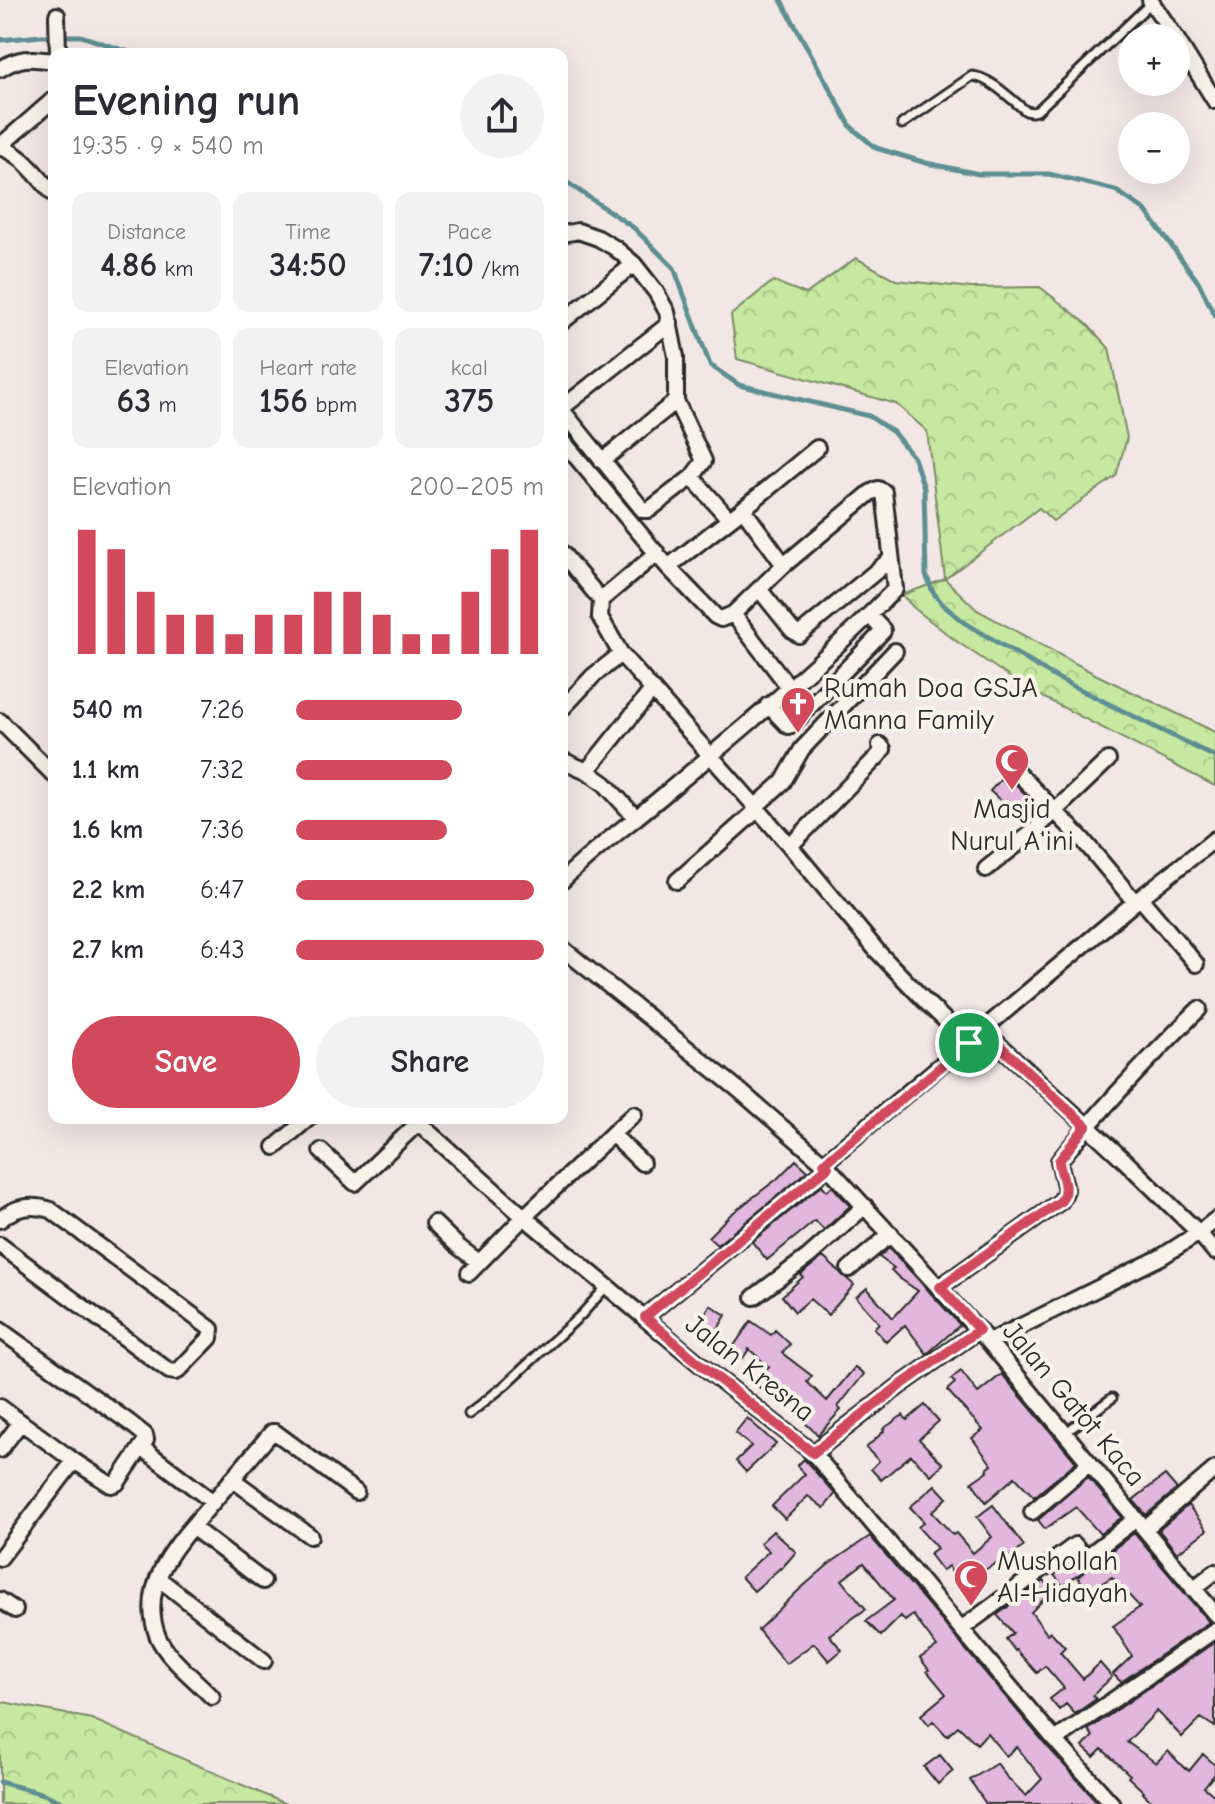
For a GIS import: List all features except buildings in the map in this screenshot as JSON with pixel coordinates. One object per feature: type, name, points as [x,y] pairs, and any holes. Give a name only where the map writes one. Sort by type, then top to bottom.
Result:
[{"type":"street","points":[[1151,1],[1167,24]]},
{"type":"street","points":[[56,48],[57,19]]},
{"type":"street","points":[[0,69],[17,59],[48,56]]},
{"type":"street","points":[[1190,61],[1215,101]]},
{"type":"street","points":[[48,103],[0,146],[19,156],[48,188]]},
{"type":"street","points":[[41,180],[48,175]]},
{"type":"street","points":[[568,233],[578,231],[615,248],[634,264],[656,292],[670,323],[676,357],[676,401],[704,461],[692,477],[649,510],[643,510],[568,417]]},
{"type":"street","points":[[568,317],[634,264]]},
{"type":"street","points":[[568,404],[670,323]]},
{"type":"street","points":[[602,461],[676,401]]},
{"type":"street","points":[[568,447],[668,567],[721,619],[733,614],[784,565],[860,500],[878,489],[884,492],[895,589],[789,687],[568,875]]},
{"type":"street","points":[[668,567],[817,448]]},
{"type":"street","points":[[692,477],[729,519]]},
{"type":"street","points":[[743,509],[784,565]]},
{"type":"street","points":[[601,600],[657,553]]},
{"type":"street","points":[[759,589],[799,635],[891,559]]},
{"type":"street","points":[[568,560],[601,600],[600,617],[621,654],[711,754],[878,952],[969,1043]]},
{"type":"street","points":[[733,614],[789,687]]},
{"type":"street","points":[[768,705],[788,726],[792,725],[883,631],[869,615]]},
{"type":"street","points":[[677,881],[783,782],[802,749],[895,651]]},
{"type":"street","points":[[568,703],[593,676],[621,654]]},
{"type":"street","points":[[587,771],[653,689]]},
{"type":"street","points":[[0,721],[48,769]]},
{"type":"street","points":[[790,846],[879,755],[883,749],[880,745]]},
{"type":"street","points":[[986,869],[1056,810],[1108,760]]},
{"type":"street","points":[[568,763],[605,784],[636,818]]},
{"type":"street","points":[[1015,770],[1056,810],[1196,964]]},
{"type":"street","points":[[645,1317],[1215,839]]},
{"type":"street","name":"Jalan Gatot Kaca","points":[[568,953],[739,1090],[826,1165],[979,1330],[1215,1614]]},
{"type":"street","points":[[940,1287],[1061,1201],[1066,1190],[1059,1161],[1086,1126],[1199,1009]]},
{"type":"street","points":[[984,1031],[1199,1233],[1215,1252]]},
{"type":"street","points":[[434,1223],[460,1248],[474,1268],[634,1114]]},
{"type":"street","points":[[275,1147],[302,1124]]},
{"type":"street","points":[[321,1151],[355,1183],[411,1124]]},
{"type":"street","name":"Jalan Kresna","points":[[419,1124],[524,1217],[701,1365],[813,1453],[1112,1804]]},
{"type":"street","points":[[612,1134],[642,1163]]},
{"type":"street","points":[[0,1220],[23,1207],[37,1206],[51,1210],[211,1329],[210,1338],[178,1371],[169,1371],[0,1245]]},
{"type":"street","points":[[754,1297],[809,1256],[865,1206]]},
{"type":"street","points":[[989,1342],[1161,1257],[1215,1220]]},
{"type":"street","points":[[849,1269],[891,1234]]},
{"type":"street","points":[[0,1330],[145,1435],[146,1440],[114,1485],[108,1484],[0,1407]]},
{"type":"street","points":[[813,1453],[898,1387],[979,1330]]},
{"type":"street","points":[[0,1450],[21,1422]]},
{"type":"street","points":[[212,1697],[159,1638],[152,1610],[158,1578],[166,1560],[270,1434],[275,1432],[356,1492]]},
{"type":"street","points":[[141,1447],[213,1502]]},
{"type":"street","points":[[0,1558],[74,1461]]},
{"type":"street","points":[[1032,1512],[1090,1463]]},
{"type":"street","points":[[961,1629],[1075,1545],[1085,1558],[1140,1524],[1215,1469]]},
{"type":"street","points":[[232,1479],[310,1536]]},
{"type":"street","points":[[192,1527],[263,1581]]},
{"type":"street","points":[[1193,1589],[1215,1572]]},
{"type":"street","points":[[158,1578],[264,1661]]},
{"type":"street","points":[[0,1600],[15,1610]]},
{"type":"street","points":[[1055,1740],[1215,1630]]},
{"type":"lane","points":[[902,124],[972,76],[987,80],[1026,111],[1037,111],[1151,1]]},
{"type":"lane","points":[[469,1414],[582,1314],[607,1286]]},
{"type":"lane","points":[[1065,1433],[1112,1398]]},
{"type":"green space","points":[[856,258],[896,280],[972,288],[1040,287],[1087,324],[1109,348],[1127,438],[1116,476],[1053,521],[1039,508],[945,579],[927,431],[896,404],[737,359],[731,315],[773,281],[806,294]]},
{"type":"green space","points":[[945,579],[977,610],[1095,674],[1215,732],[1215,786],[1029,690],[956,641],[902,595]]},
{"type":"green space","points":[[3,1702],[92,1719],[286,1804],[0,1804],[0,1710]]},
{"type":"waterway","points":[[781,0],[851,127],[876,148],[979,174],[1049,174],[1115,190],[1145,210],[1199,283],[1215,316]]},
{"type":"waterway","points":[[0,40],[81,36],[117,48]]},
{"type":"waterway","points":[[568,183],[634,228],[674,268],[710,365],[739,385],[869,416],[893,432],[914,458],[924,488],[926,575],[943,605],[965,623],[1055,677],[1215,757]]},
{"type":"waterway","points":[[0,1782],[44,1794],[66,1804]]},
{"type":"place","name":"Rumah Doa GSJA Manna Family","points":[[798,735]]},
{"type":"place","name":"Masjid Nurul A'ini","points":[[1012,792]]},
{"type":"place","name":"Mushollah Al-Hidayah","points":[[971,1608]]},
{"type":"route","points":[[984,1031],[1086,1126],[1059,1161],[1066,1192],[1061,1201],[940,1287],[979,1330],[898,1387],[813,1453],[645,1317],[798,1193],[828,1167],[824,1163],[969,1043],[984,1031]]}]
